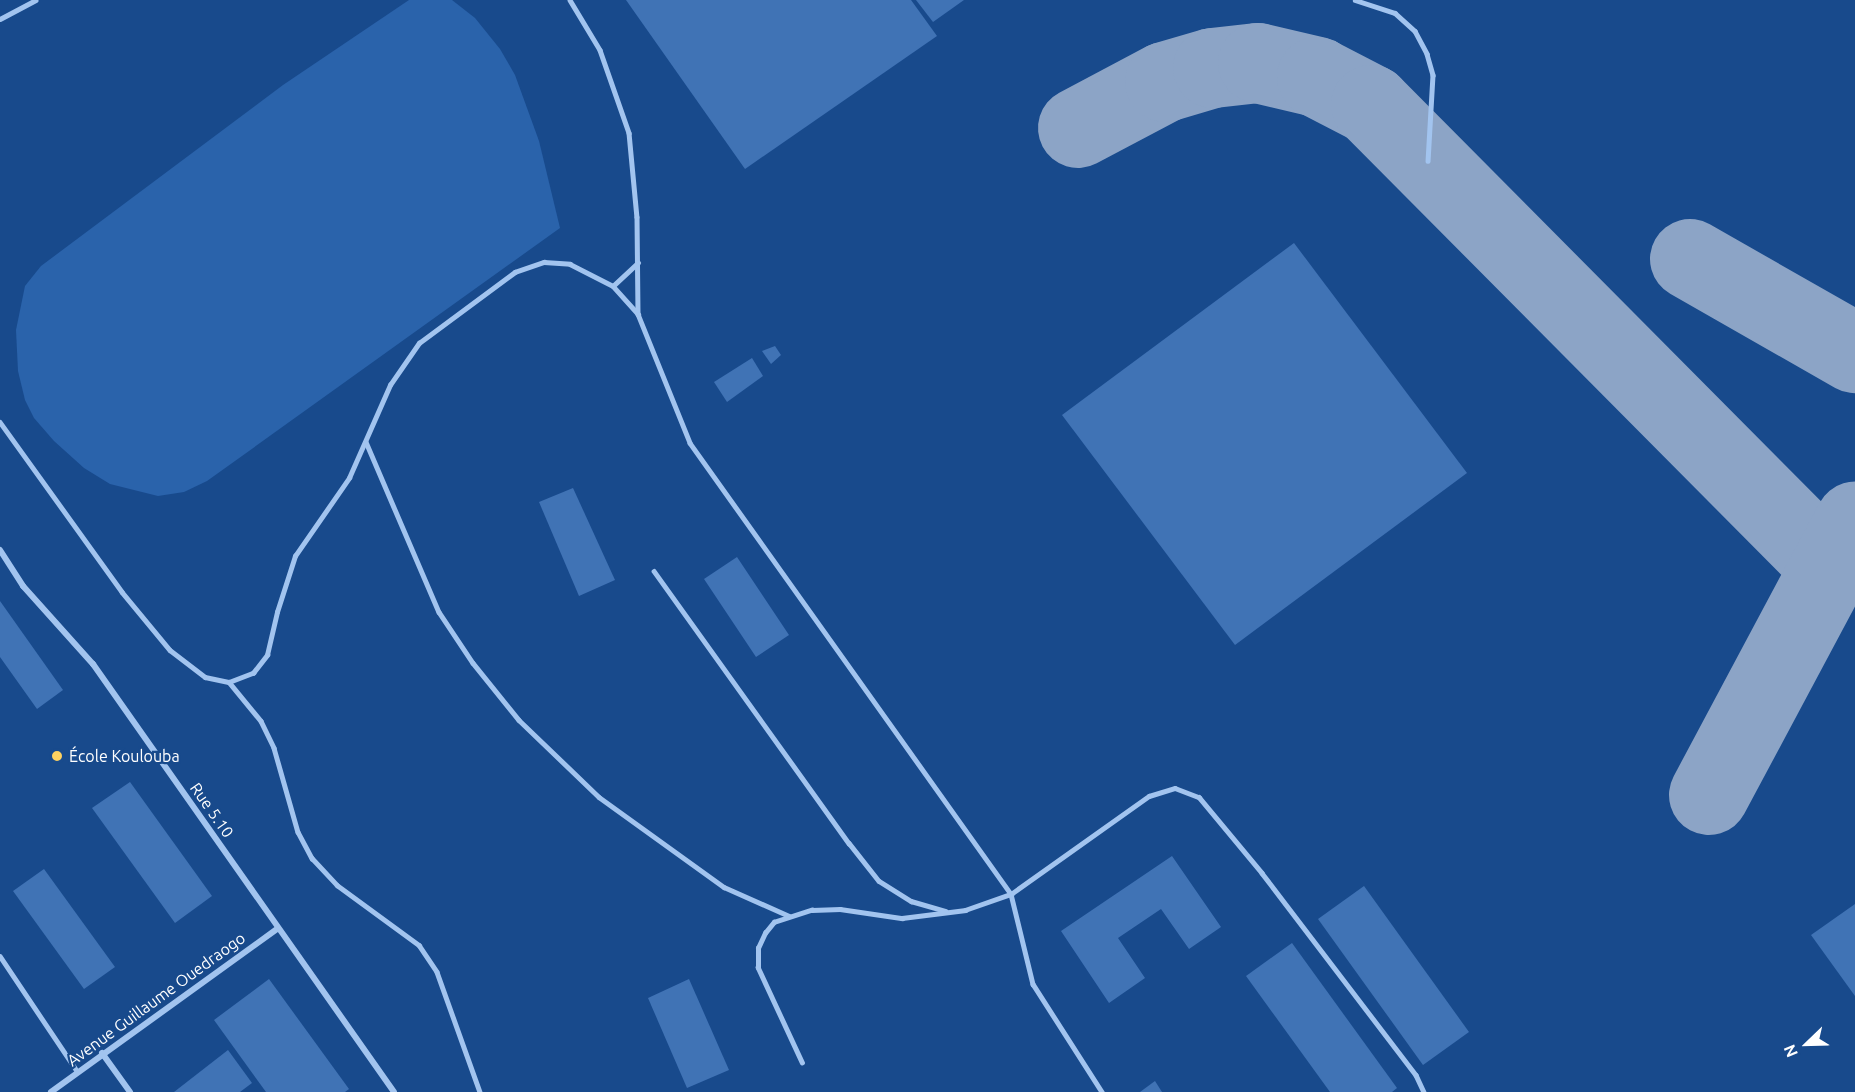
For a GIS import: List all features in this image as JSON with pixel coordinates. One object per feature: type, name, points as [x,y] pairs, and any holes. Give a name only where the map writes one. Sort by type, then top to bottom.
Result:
[{"type":"street","name":"Rue 5.10","points":[[0,550],[23,586],[93,664],[277,929],[394,1092]]},
{"type":"street","name":"Avenue Guillaume Ouedraogo","points":[[51,1092],[77,1071],[277,929]]},
{"type":"street","points":[[102,1053],[130,1092]]},
{"type":"lane","points":[[0,19],[35,0]]},
{"type":"lane","points":[[570,0],[600,50],[629,133],[637,217],[638,314]]},
{"type":"lane","points":[[1354,0],[1395,13],[1415,31],[1427,54],[1433,75],[1428,161]]},
{"type":"lane","points":[[0,422],[123,592],[170,650],[205,677],[229,682],[253,673],[267,655],[277,612],[295,556],[349,478],[390,385],[419,343],[515,272],[544,262],[570,264],[613,286],[638,314],[690,443],[1011,894],[1033,984],[1102,1092]]},
{"type":"lane","points":[[613,286],[638,263]]},
{"type":"lane","points":[[366,442],[439,612],[473,663],[519,720],[609,804],[724,887],[789,916]]},
{"type":"lane","points":[[654,572],[849,843],[879,881],[911,901],[949,911]]},
{"type":"lane","points":[[229,682],[261,721],[274,748],[298,832],[312,858],[337,885],[419,945],[437,972],[480,1092]]},
{"type":"lane","points":[[801,1063],[758,968],[758,948],[765,933],[774,922],[812,910],[840,909],[902,918],[965,910],[1011,894],[1149,796],[1175,788],[1199,797],[1269,883],[1416,1075],[1424,1092]]},
{"type":"lane","points":[[0,956],[77,1071]]},
{"type":"shaded area","points":[[409,0],[452,0],[475,18],[500,49],[515,75],[539,141],[560,228],[207,481],[184,492],[158,496],[110,484],[84,468],[54,441],[34,418],[25,400],[18,371],[16,330],[25,286],[41,266],[283,85]]},
{"type":"building","points":[[626,0],[911,0],[937,36],[745,169]]},
{"type":"building","points":[[916,0],[964,0],[933,22]]},
{"type":"building","points":[[1294,243],[1467,473],[1235,645],[1062,415]]},
{"type":"building","points":[[775,346],[781,355],[771,364],[762,351]]},
{"type":"building","points":[[752,358],[763,376],[727,402],[714,382]]},
{"type":"building","points":[[573,488],[615,580],[579,596],[539,502]]},
{"type":"building","points":[[737,557],[789,635],[756,657],[704,579]]},
{"type":"building","points":[[0,601],[63,690],[37,709],[0,657]]},
{"type":"building","points":[[130,782],[212,896],[175,923],[92,808]]},
{"type":"building","points":[[1172,856],[1221,927],[1189,949],[1161,909],[1118,938],[1145,978],[1109,1003],[1061,931]]},
{"type":"building","points":[[44,869],[115,967],[84,989],[13,891]]},
{"type":"building","points":[[1364,886],[1469,1032],[1423,1065],[1318,919]]},
{"type":"building","points":[[1855,904],[1855,996],[1811,935]]},
{"type":"building","points":[[1292,943],[1397,1088],[1392,1092],[1330,1092],[1246,976]]},
{"type":"building","points":[[269,979],[349,1089],[345,1092],[266,1092],[214,1020]]},
{"type":"building","points":[[689,979],[729,1070],[687,1088],[648,998]]},
{"type":"building","points":[[228,1050],[252,1083],[240,1092],[174,1092]]},
{"type":"building","points":[[1155,1081],[1162,1092],[1140,1092]]},
{"type":"taxiway","points":[[1078,128],[1165,82],[1213,68],[1258,63],[1317,77],[1371,105],[1829,566]]},
{"type":"taxiway","points":[[1690,259],[1855,353]]},
{"type":"taxiway","points":[[1709,795],[1855,521]]},
{"type":"place","name":"École Koulouba","points":[[57,756]]}]
